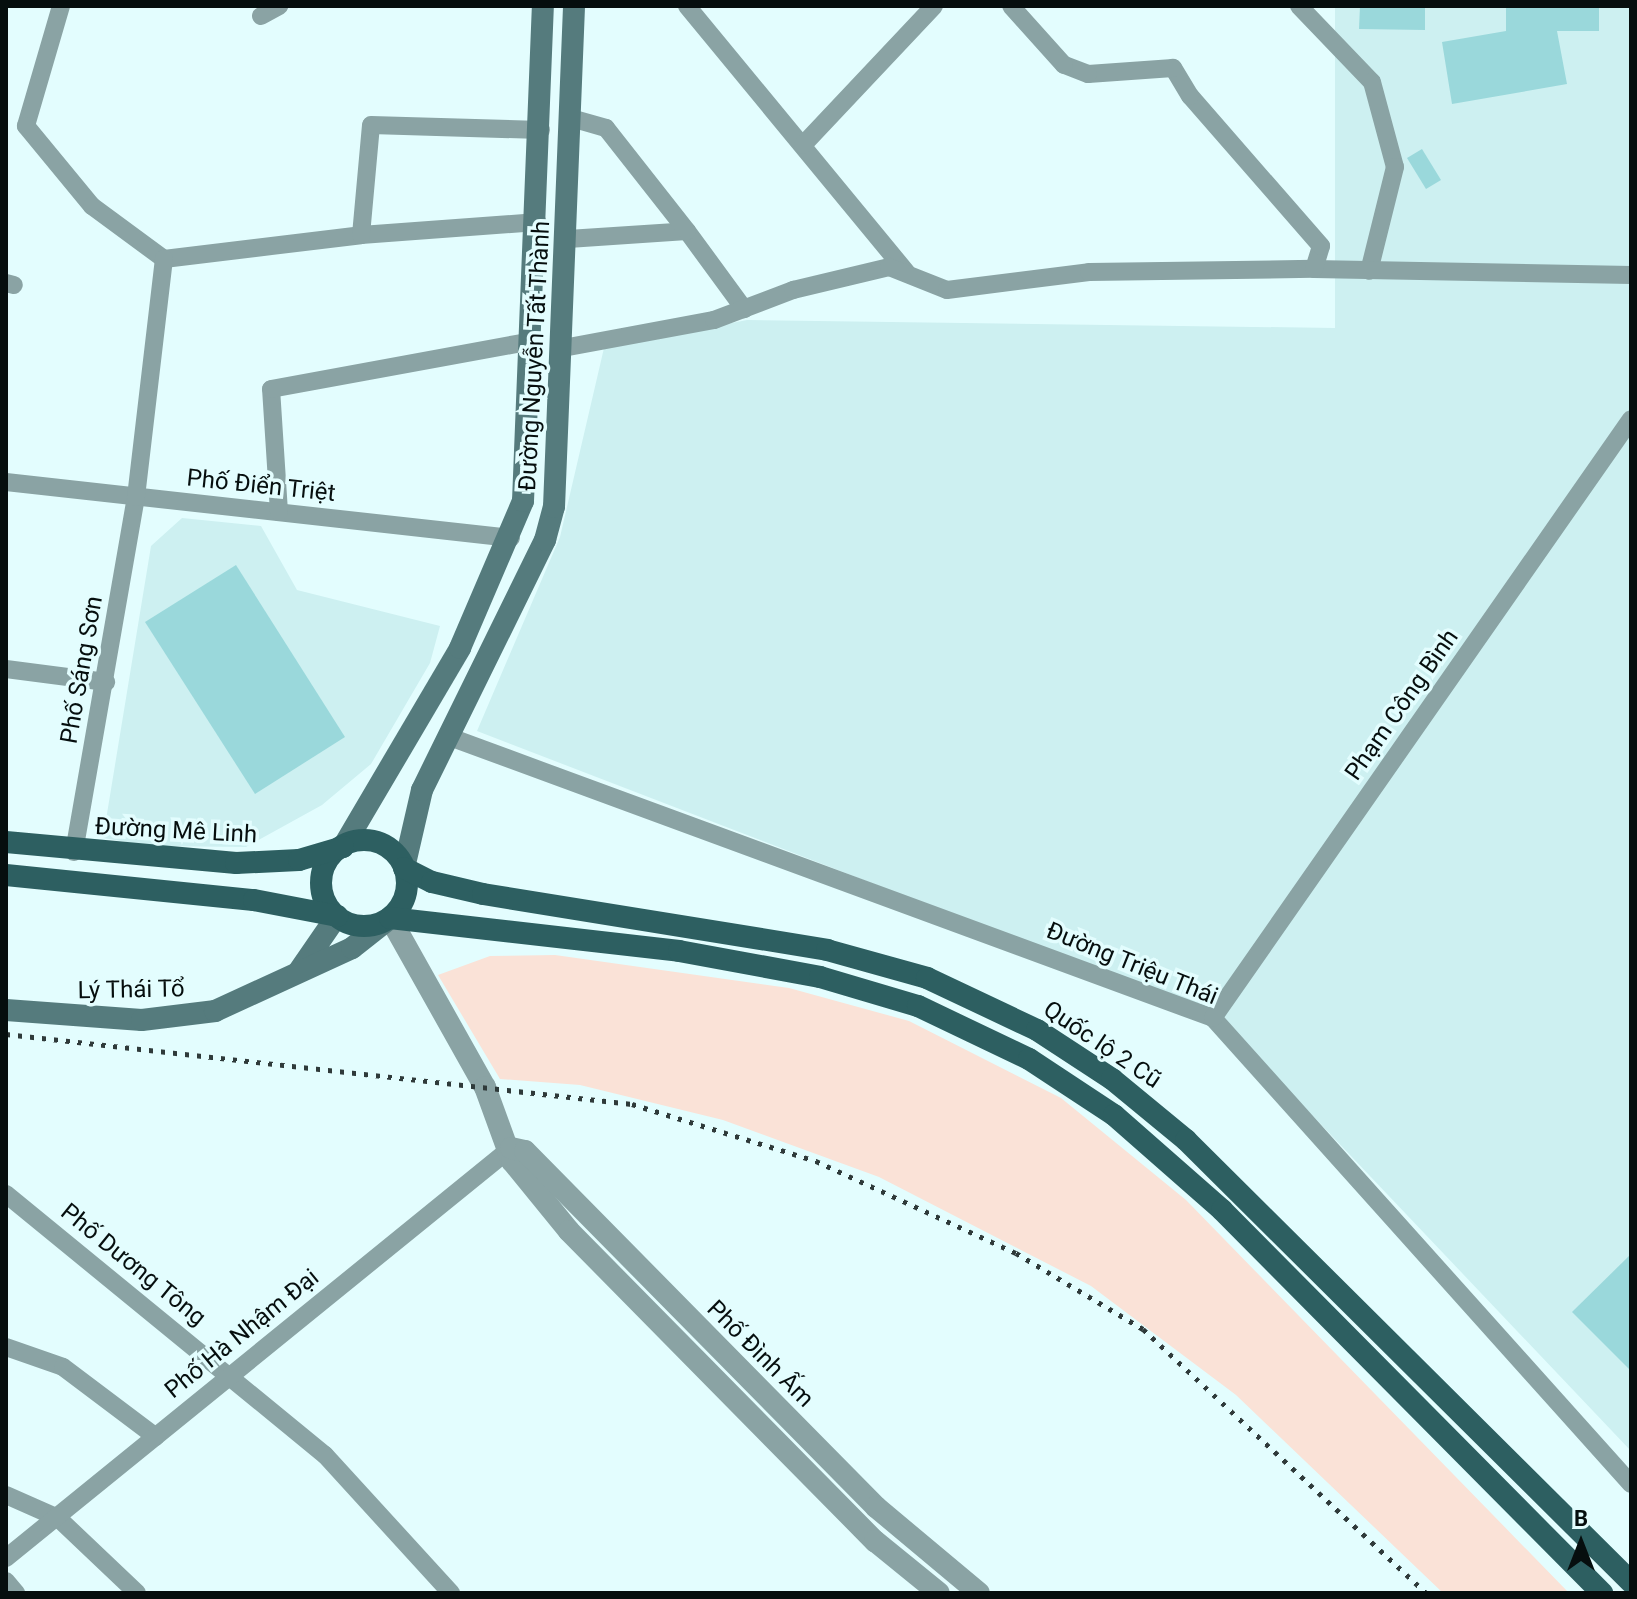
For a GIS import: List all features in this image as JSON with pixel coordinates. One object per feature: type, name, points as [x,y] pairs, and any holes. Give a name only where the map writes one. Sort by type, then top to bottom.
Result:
[{"type":"main road","name":"Đường Nguyễn Tất Thành","points":[[343,847],[460,648],[511,538],[527,465],[538,222],[543,6]]},
{"type":"main road","name":"Đường Nguyễn Tất Thành","points":[[404,868],[414,811],[447,736],[545,540],[558,467],[574,6]]},
{"type":"main road","name":"Đường Mê Linh","points":[[6,842],[74,852],[247,863],[299,860],[343,847]]},
{"type":"main road","points":[[337,916],[325,900],[321,880],[328,861],[343,847],[378,843],[404,868],[405,895],[390,918]]},
{"type":"main road","name":"Quốc lộ 2 Cũ","points":[[404,868],[425,880],[483,894],[827,950],[927,978],[1037,1030],[1112,1079],[1186,1140],[1631,1582]]},
{"type":"main road","points":[[6,875],[254,900],[337,916],[363,926],[390,918],[679,951],[820,977],[918,1006],[1029,1059],[1114,1115],[1222,1210],[1596,1587]]},
{"type":"main road","points":[[296,975],[337,916]]},
{"type":"main road","name":"Lý Thái Tổ","points":[[6,1010],[86,1019],[180,1018],[230,1006],[296,975],[352,948],[390,918]]},
{"type":"street","points":[[26,126],[61,6]]},
{"type":"street","points":[[261,16],[279,6]]},
{"type":"street","points":[[803,145],[934,6]]},
{"type":"street","points":[[1011,6],[1064,65],[1088,74],[1173,68],[1190,96],[1321,246],[1314,269]]},
{"type":"street","points":[[1299,6],[1372,82],[1395,167],[1369,271]]},
{"type":"street","points":[[692,8],[907,274]]},
{"type":"street","points":[[571,118],[606,128],[744,309]]},
{"type":"street","points":[[361,235],[371,125],[541,130]]},
{"type":"street","points":[[6,128],[26,126]]},
{"type":"street","points":[[26,126],[92,206],[164,259],[361,235],[538,222]]},
{"type":"street","points":[[568,239],[687,231]]},
{"type":"street","name":"Phố Sáng Sơn","points":[[74,852],[136,497],[164,259]]},
{"type":"street","points":[[563,348],[744,309],[889,267],[947,290],[1089,272],[1314,269],[1631,275]]},
{"type":"street","points":[[279,512],[271,389],[533,341]]},
{"type":"street","name":"Phạm Công Bình","points":[[1213,1018],[1631,419]]},
{"type":"street","name":"Phố Điển Triệt","points":[[6,482],[511,538]]},
{"type":"street","points":[[6,669],[106,682]]},
{"type":"street","name":"Đường Triệu Thái","points":[[447,736],[1213,1018],[1631,1484]]},
{"type":"street","name":"Phố Đình Ấm","points":[[390,918],[485,1087],[511,1148],[512,1161],[569,1231],[875,1541],[939,1593]]},
{"type":"street","name":"Phố Đình Ấm","points":[[511,1148],[525,1151],[561,1194],[953,1585],[979,1593]]},
{"type":"street","name":"Phố Hà Nhậm Đại","points":[[6,1558],[156,1437],[228,1374],[511,1148]]},
{"type":"street","name":"Phố Dương Tông","points":[[6,1194],[325,1455],[451,1593]]},
{"type":"street","points":[[6,1347],[63,1367],[156,1437]]},
{"type":"street","points":[[6,1495],[58,1518],[137,1593]]},
{"type":"street","points":[[6,1581],[16,1593]]},
{"type":"shaded area","points":[[1335,6],[1631,6],[1631,1451],[1219,1017],[477,731],[560,537],[604,348],[747,320],[1335,328]]},
{"type":"shaded area","points":[[182,518],[261,526],[297,590],[440,626],[430,663],[371,764],[322,805],[246,847],[151,846],[103,838],[151,546]]},
{"type":"shaded area","points":[[555,955],[789,988],[909,1021],[1061,1098],[1186,1200],[1569,1593],[1443,1593],[1236,1395],[1091,1286],[879,1177],[723,1120],[580,1085],[500,1079],[438,975],[490,956]]},
{"type":"building","points":[[1360,6],[1425,6],[1425,30],[1359,29]]},
{"type":"building","points":[[1506,6],[1599,6],[1599,31],[1557,31],[1567,84],[1452,104],[1442,42],[1506,31]]},
{"type":"building","points":[[1422,149],[1441,180],[1426,189],[1407,158]]},
{"type":"building","points":[[236,565],[345,737],[255,794],[145,622]]},
{"type":"building","points":[[1631,1254],[1631,1371],[1572,1312]]},
{"type":"railway","points":[[6,1034],[632,1104],[816,1161],[1016,1253],[1143,1329],[1426,1593]]}]
